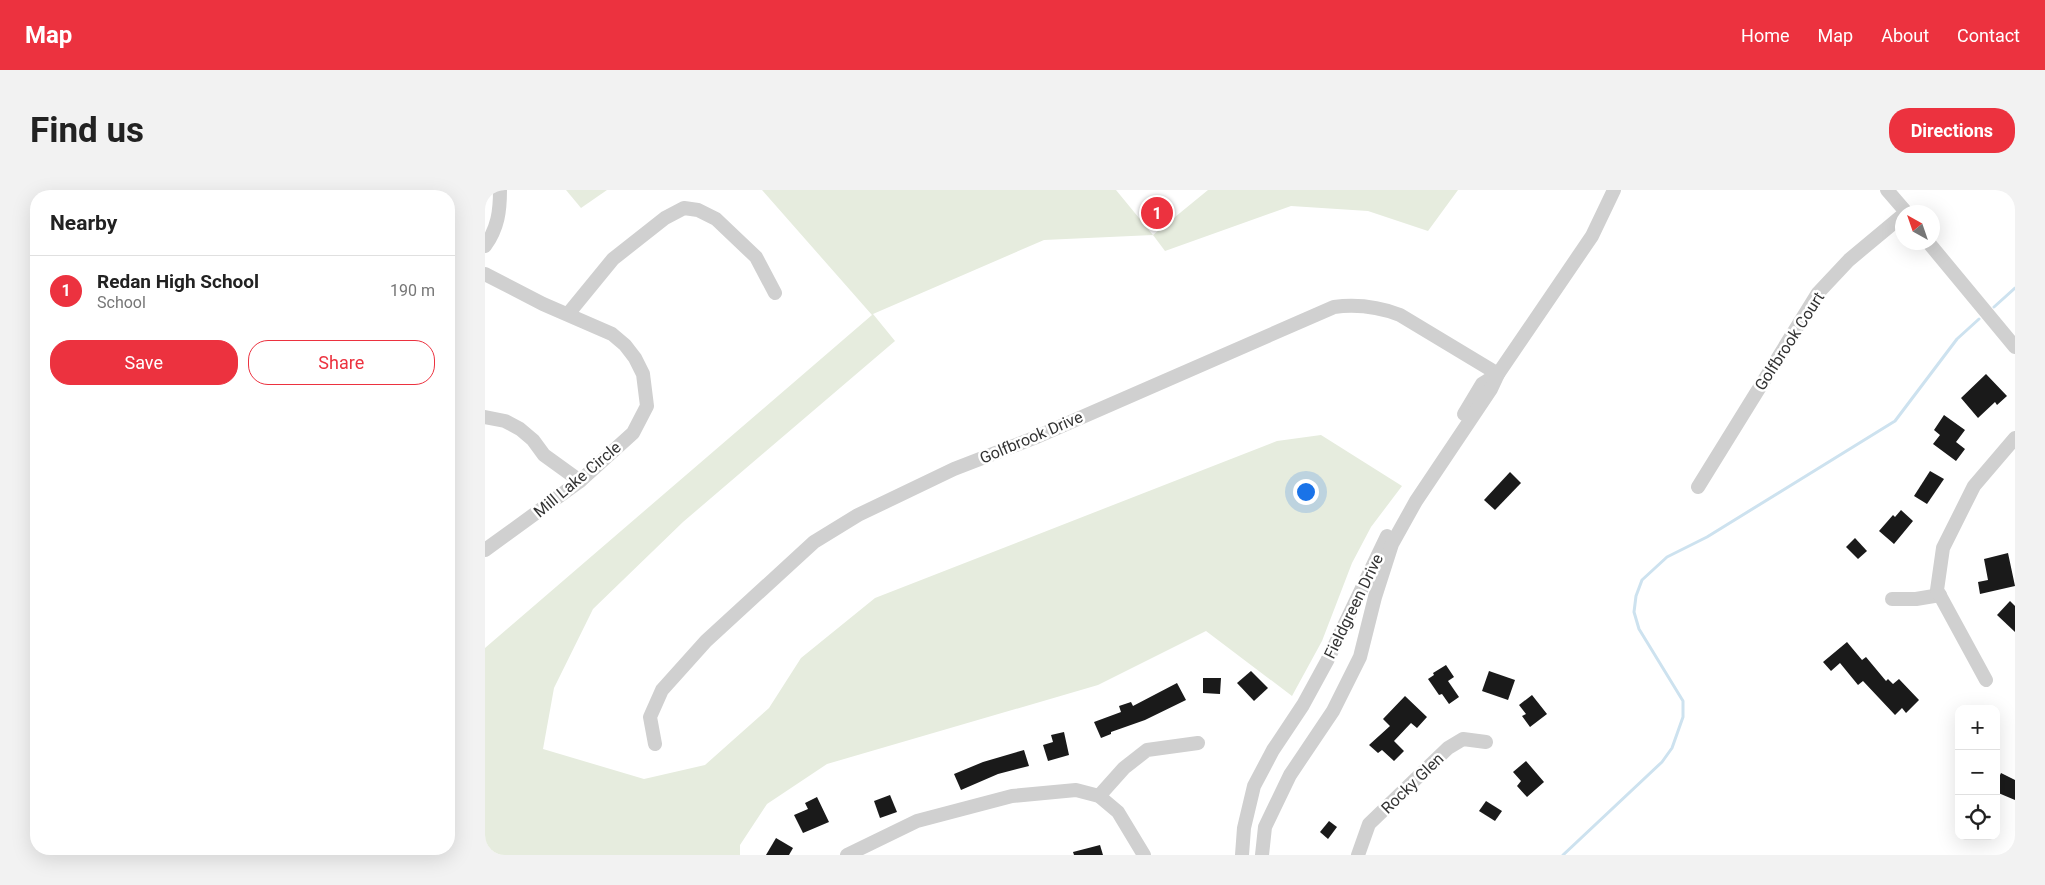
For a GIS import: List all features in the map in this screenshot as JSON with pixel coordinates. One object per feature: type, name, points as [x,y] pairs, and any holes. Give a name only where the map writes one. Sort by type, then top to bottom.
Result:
[{"type":"street","points":[[485,246],[493,235],[500,212],[500,190]]},
{"type":"street","name":"Fieldgreen Drive","points":[[1262,855],[1265,827],[1290,775],[1333,711],[1359,657],[1392,544],[1417,501],[1491,389],[1498,374],[1592,236],[1614,190]]},
{"type":"street","points":[[1887,190],[1899,205]]},
{"type":"street","points":[[568,314],[613,259],[665,218],[684,208],[698,210],[716,219],[743,244],[756,257],[775,293]]},
{"type":"street","name":"Golfbrook Court","points":[[1698,487],[1818,293],[1849,260],[1895,221]]},
{"type":"street","points":[[1935,250],[2015,347]]},
{"type":"street","name":"Mill Lake Circle","points":[[485,274],[612,334],[625,345],[635,358],[643,374],[647,406],[633,433],[580,482],[485,550]]},
{"type":"street","name":"Golfbrook Drive","points":[[655,744],[650,718],[661,690],[707,640],[735,614],[814,542],[858,515],[954,469],[1033,438],[1334,307],[1351,305],[1385,309],[1400,315],[1498,374]]},
{"type":"street","name":"Fieldgreen Drive","points":[[1242,855],[1244,828],[1254,786],[1265,764],[1303,705],[1327,661],[1398,516],[1482,384],[1498,374]]},
{"type":"street","points":[[485,417],[505,421],[520,428],[533,440],[544,455],[580,482]]},
{"type":"street","points":[[1986,680],[1937,590],[1943,548],[1974,486],[2015,438]]},
{"type":"street","points":[[1892,599],[1916,599],[1940,595]]},
{"type":"street","name":"Rocky Glen","points":[[1357,855],[1369,824],[1448,748],[1463,739],[1486,742]]},
{"type":"street","points":[[1099,796],[1123,768],[1147,750],[1198,742]]},
{"type":"street","points":[[847,855],[917,821],[1013,796],[1076,790],[1099,796],[1118,812],[1144,855]]},
{"type":"shaded area","points":[[566,190],[607,190],[581,208]]},
{"type":"shaded area","points":[[762,190],[1116,190],[1153,235],[1044,240],[873,314],[895,341],[683,522],[593,609],[554,688],[543,749],[644,779],[705,765],[769,708],[801,658],[875,598],[1277,441],[1321,435],[1402,486],[1371,527],[1352,563],[1322,641],[1292,696],[1206,631],[1098,685],[827,764],[767,804],[740,845],[740,855],[485,855],[485,648],[872,315]]},
{"type":"shaded area","points":[[1208,190],[1458,190],[1428,231],[1368,211],[1291,206],[1165,251],[1153,235]]},
{"type":"building","points":[[1986,374],[2007,396],[1997,405],[1995,402],[1978,418],[1961,398]]},
{"type":"building","points":[[1944,415],[1965,430],[1956,442],[1965,449],[1956,461],[1933,444],[1940,435],[1934,430]]},
{"type":"building","points":[[1930,471],[1944,479],[1927,504],[1914,496]]},
{"type":"building","points":[[1510,472],[1521,483],[1495,510],[1484,500]]},
{"type":"building","points":[[1901,510],[1913,521],[1894,544],[1879,531],[1893,515],[1895,517]]},
{"type":"building","points":[[1855,538],[1867,551],[1858,559],[1846,547]]},
{"type":"building","points":[[2008,553],[2015,586],[1980,594],[1978,582],[1988,580],[1984,559]]},
{"type":"building","points":[[2010,601],[2015,606],[2015,632],[1997,615]]},
{"type":"building","points":[[1847,642],[1862,660],[1866,657],[1886,681],[1888,679],[1893,684],[1899,679],[1919,700],[1906,713],[1902,708],[1895,715],[1863,681],[1858,685],[1840,663],[1831,671],[1823,662]]},
{"type":"building","points":[[1446,665],[1454,677],[1448,681],[1459,697],[1449,704],[1442,694],[1439,695],[1428,679],[1434,675],[1433,673]]},
{"type":"building","points":[[1251,671],[1268,688],[1254,701],[1237,683]]},
{"type":"building","points":[[1489,671],[1515,680],[1508,700],[1482,691]]},
{"type":"building","points":[[1203,678],[1221,678],[1220,694],[1203,693]]},
{"type":"building","points":[[1177,683],[1186,700],[1145,720],[1111,732],[1111,734],[1101,738],[1094,722],[1121,712],[1119,706],[1131,702],[1133,706]]},
{"type":"building","points":[[1532,695],[1547,714],[1530,727],[1522,716],[1526,714],[1519,705]]},
{"type":"building","points":[[1405,696],[1427,717],[1417,728],[1411,723],[1394,741],[1404,751],[1394,761],[1382,750],[1378,753],[1369,745],[1390,726],[1383,719]]},
{"type":"building","points":[[1064,732],[1069,755],[1048,761],[1043,745],[1053,742],[1051,735]]},
{"type":"building","points":[[1024,750],[1029,766],[998,774],[961,790],[954,774],[983,762]]},
{"type":"building","points":[[1526,761],[1544,782],[1527,797],[1517,786],[1521,781],[1513,772]]},
{"type":"building","points":[[2001,773],[2015,780],[2015,800],[2000,794]]},
{"type":"building","points":[[890,795],[897,812],[880,818],[874,801]]},
{"type":"building","points":[[817,797],[829,822],[803,833],[794,815],[808,809],[805,803]]},
{"type":"building","points":[[1486,801],[1502,811],[1495,821],[1479,811]]},
{"type":"building","points":[[1329,821],[1337,827],[1328,839],[1320,832]]},
{"type":"building","points":[[776,838],[793,848],[789,855],[766,855]]},
{"type":"building","points":[[1100,845],[1103,855],[1074,855],[1073,852]]},
{"type":"waterway","points":[[1994,307],[2015,288]]},
{"type":"waterway","points":[[1563,855],[1662,762],[1672,748],[1683,717],[1683,701],[1639,629],[1634,612],[1636,596],[1642,580],[1667,557],[1707,537],[1895,421],[1957,339],[1979,319]]},
{"type":"place","name":"Redan High School","points":[[1157,213]]}]
